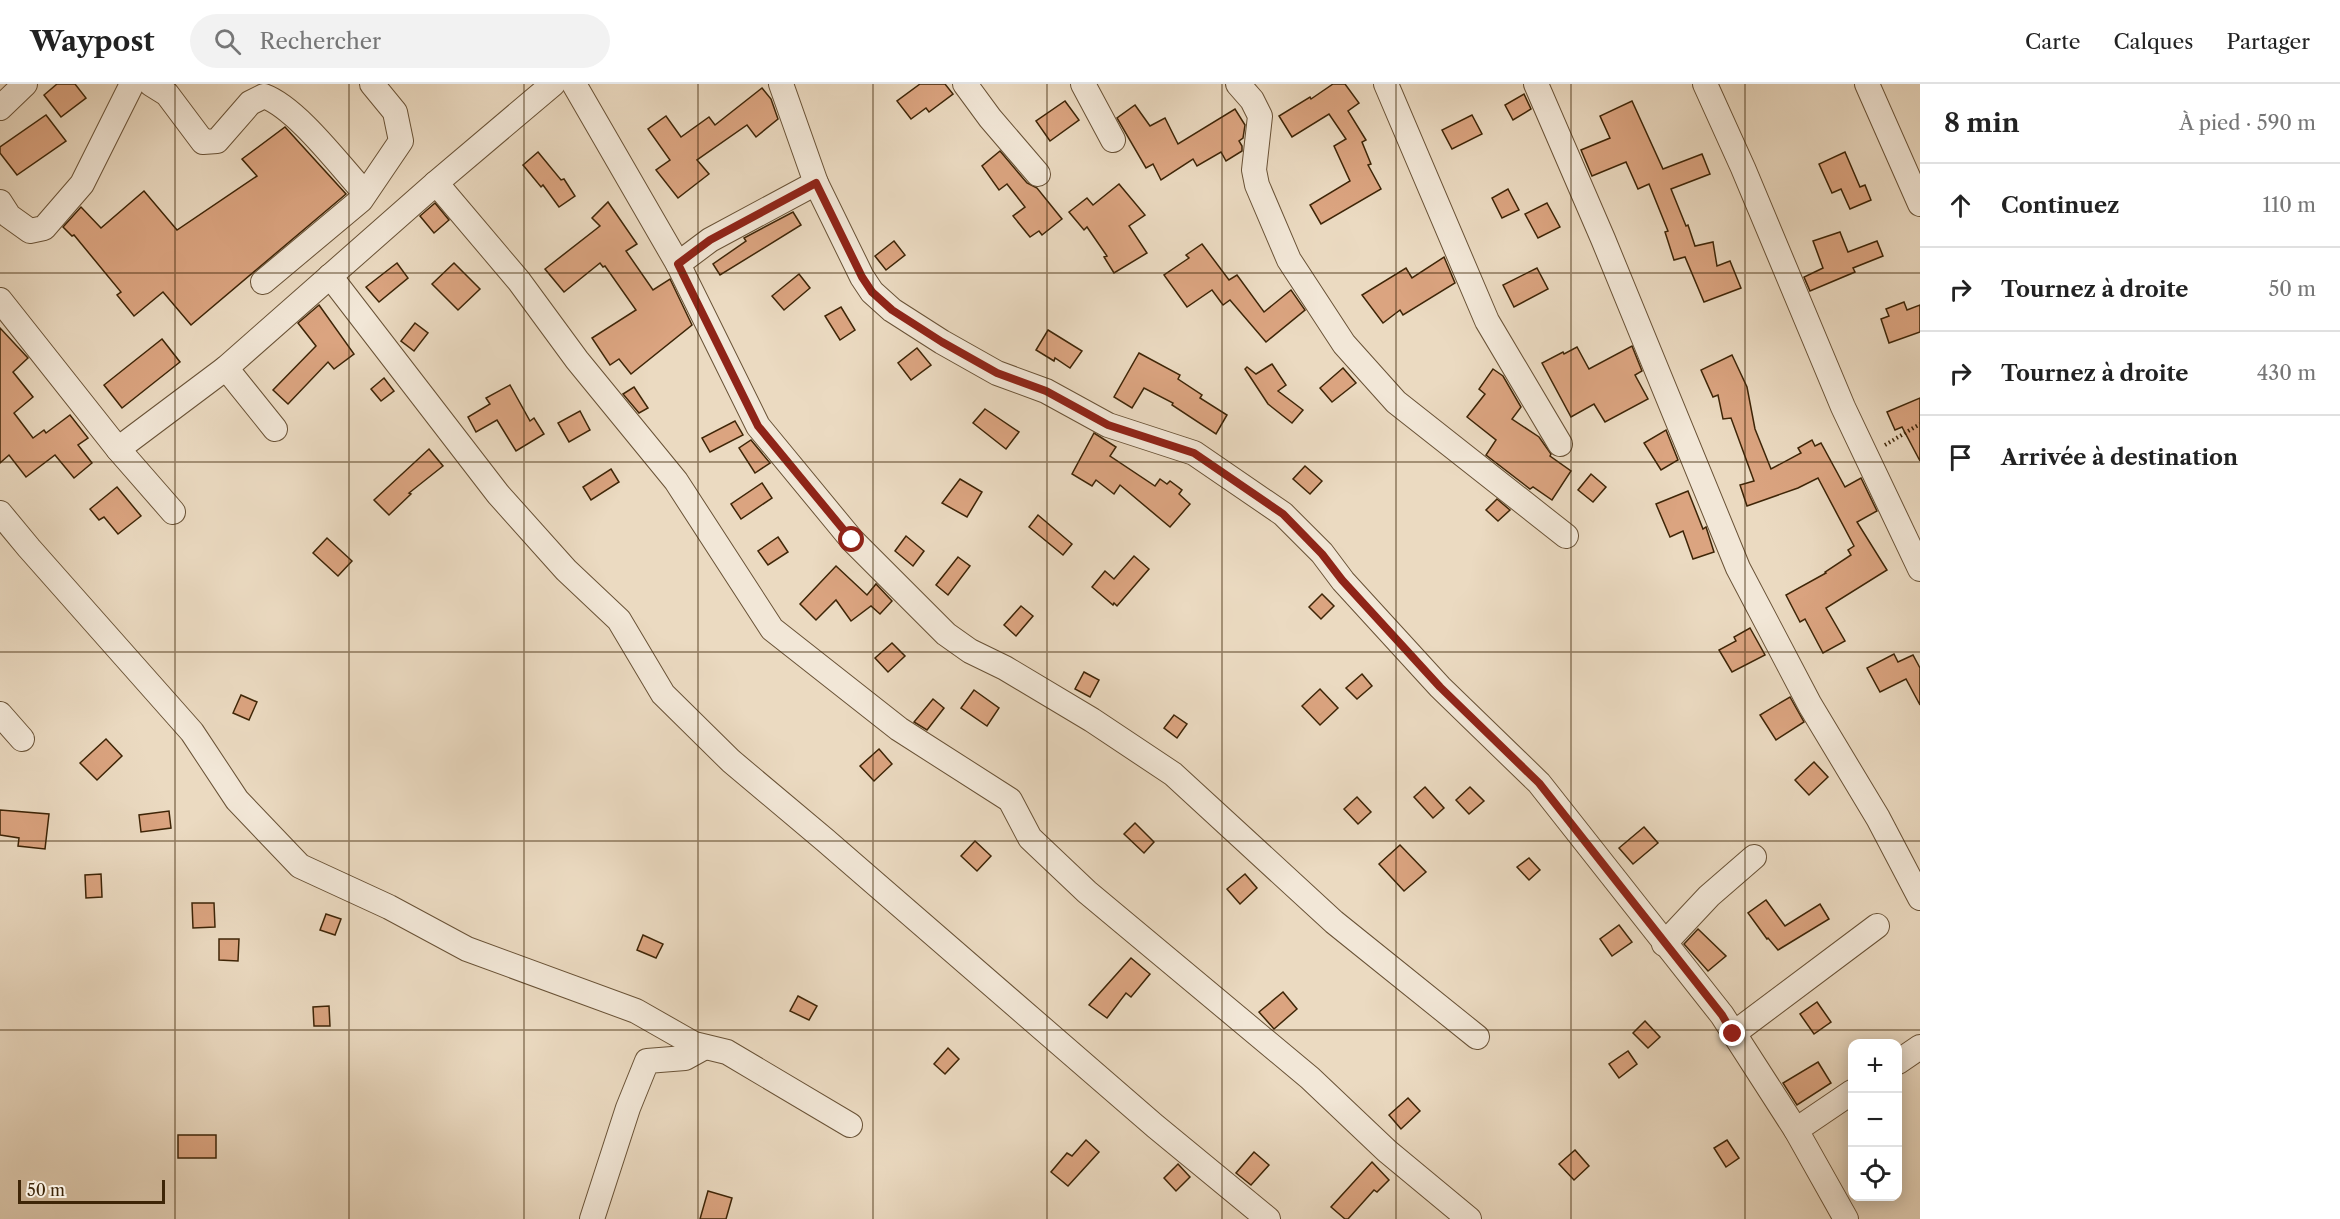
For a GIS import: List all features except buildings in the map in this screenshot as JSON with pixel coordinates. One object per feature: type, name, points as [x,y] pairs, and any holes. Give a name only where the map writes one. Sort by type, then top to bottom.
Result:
[{"type":"street","points":[[0,108],[25,84]]},
{"type":"street","points":[[0,202],[9,216],[30,231],[44,228],[82,184],[132,84]]},
{"type":"street","points":[[151,84],[167,94],[203,142],[217,141],[250,103],[264,96],[276,101],[303,125],[365,193]]},
{"type":"street","points":[[263,282],[361,200],[401,141],[395,112],[372,84]]},
{"type":"street","points":[[118,449],[226,368],[436,183],[553,84]]},
{"type":"street","points":[[574,84],[678,264],[758,426],[852,540],[946,634],[970,651],[1005,668],[1092,720],[1173,774],[1334,922],[1477,1037]]},
{"type":"street","points":[[781,84],[816,183],[862,277],[872,292],[892,310],[997,373],[1046,391],[1108,425],[1194,453],[1283,514],[1322,554],[1342,580],[1440,687],[1539,783],[1722,1015],[1796,1130],[1846,1219]]},
{"type":"street","points":[[965,84],[990,118],[1038,174]]},
{"type":"street","points":[[1083,84],[1113,140]]},
{"type":"street","points":[[1238,84],[1252,100],[1260,116],[1254,170],[1257,185],[1289,260],[1344,344],[1396,402],[1566,536]]},
{"type":"street","points":[[1386,84],[1487,321],[1560,444]]},
{"type":"street","points":[[1536,84],[1603,239],[1738,568],[1810,705],[1878,818],[1920,898]]},
{"type":"street","points":[[1705,84],[1743,168],[1842,407],[1920,569]]},
{"type":"street","points":[[1867,84],[1920,204]]},
{"type":"street","points":[[436,183],[519,281],[577,360],[676,481],[772,629],[899,729],[1010,800],[1030,838],[1087,892],[1310,1077],[1387,1150],[1469,1219]]},
{"type":"street","points":[[678,264],[710,240],[816,183]]},
{"type":"street","points":[[330,276],[498,494],[566,570],[619,620],[663,694],[731,760],[1145,1119],[1268,1219]]},
{"type":"street","points":[[0,300],[118,449],[173,512]]},
{"type":"street","points":[[226,368],[275,429]]},
{"type":"street","points":[[0,513],[192,732],[237,800],[300,866],[389,907],[467,949],[636,1011],[694,1044],[727,1052],[850,1125]]},
{"type":"street","points":[[0,714],[22,739]]},
{"type":"street","points":[[1664,944],[1709,896],[1754,857]]},
{"type":"street","points":[[1733,1034],[1877,926]]},
{"type":"street","points":[[592,1219],[628,1108],[647,1061],[685,1058],[705,1047]]},
{"type":"street","points":[[1902,1059],[1920,1047]]},
{"type":"street","points":[[1796,1130],[1851,1093]]},
{"type":"path","points":[[1866,456],[1920,424]]},
{"type":"route","points":[[852,540],[791,469],[758,426],[678,264],[710,240],[816,183],[862,277],[872,292],[892,310],[997,373],[1046,391],[1108,425],[1194,453],[1283,514],[1322,554],[1342,580],[1440,687],[1539,783],[1722,1015],[1733,1034]]}]
